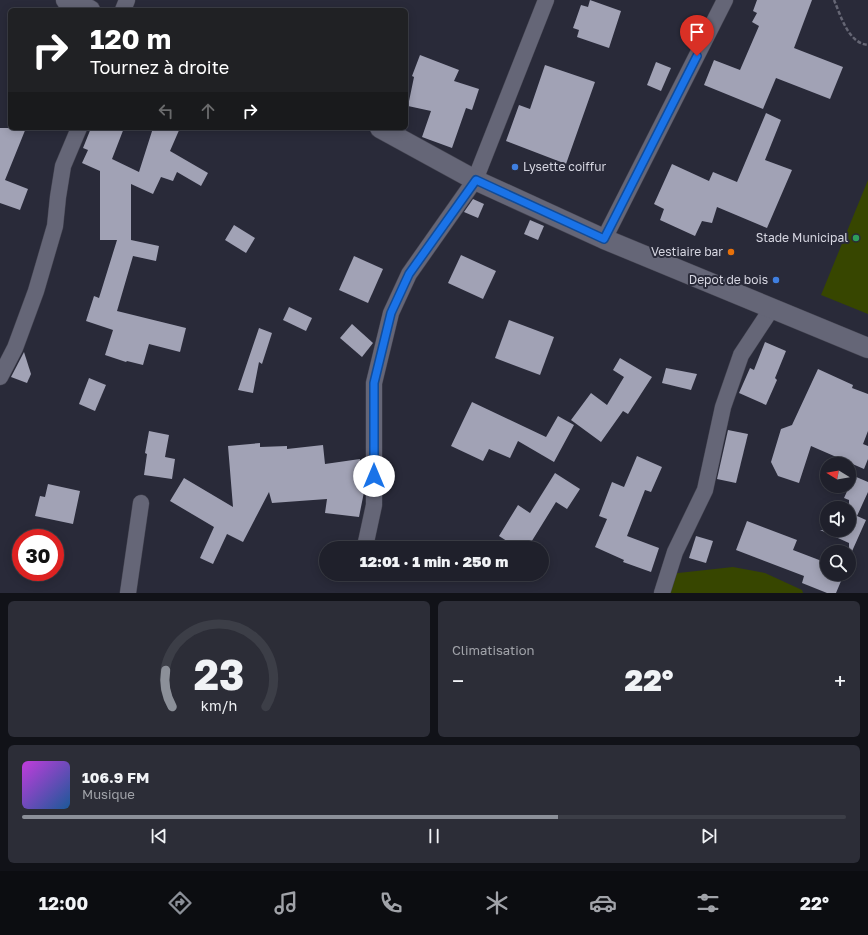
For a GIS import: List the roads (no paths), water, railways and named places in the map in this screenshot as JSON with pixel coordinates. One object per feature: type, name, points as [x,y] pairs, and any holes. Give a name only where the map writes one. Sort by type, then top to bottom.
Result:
[{"type":"street","points":[[66,0],[85,8]]},
{"type":"street","points":[[366,541],[374,505],[374,383],[391,313],[409,274],[476,180],[546,0]]},
{"type":"street","points":[[604,239],[725,0]]},
{"type":"street","points":[[0,377],[15,348],[36,291],[55,226],[63,166],[78,130]]},
{"type":"street","points":[[384,130],[476,180],[604,239],[868,348]]},
{"type":"street","points":[[662,593],[675,552],[705,490],[722,406],[741,355],[772,308]]},
{"type":"street","points":[[128,593],[141,503]]},
{"type":"place","name":"Lysette coiffur","points":[[515,167]]},
{"type":"place","name":"Stade Municipal","points":[[856,238]]},
{"type":"place","name":"Vestiaire bar","points":[[731,252]]},
{"type":"place","name":"Depot de bois","points":[[776,280]]}]
